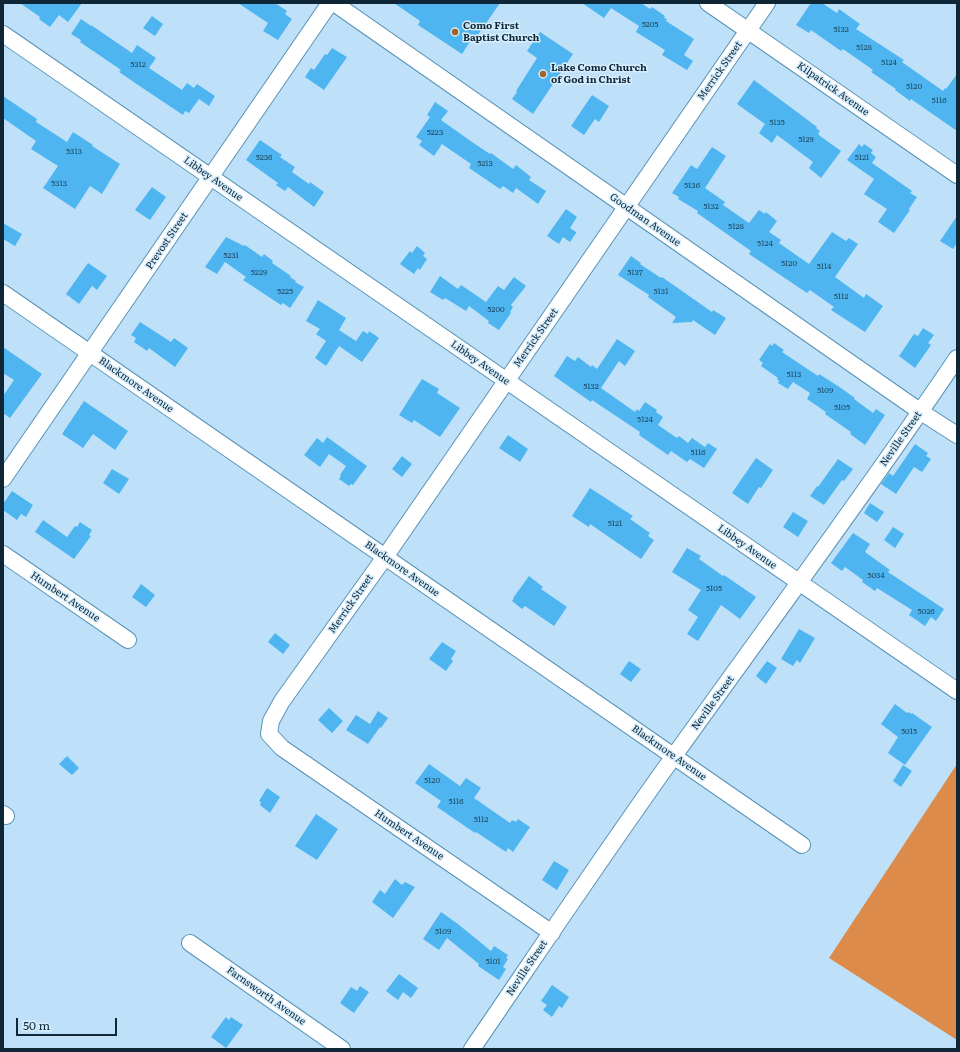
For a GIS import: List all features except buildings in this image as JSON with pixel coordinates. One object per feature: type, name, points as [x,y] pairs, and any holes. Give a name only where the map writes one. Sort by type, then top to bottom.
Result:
[{"type":"street","name":"Prevost Street","points":[[3,479],[330,3]]},
{"type":"street","name":"Goodman Avenue","points":[[334,3],[921,412],[957,435]]},
{"type":"street","name":"Kilpatrick Avenue","points":[[708,3],[957,175]]},
{"type":"street","name":"Merrick Street","points":[[269,734],[271,722],[282,701],[384,557],[767,3]]},
{"type":"street","name":"Libbey Avenue","points":[[3,34],[957,691]]},
{"type":"street","name":"Blackmore Avenue","points":[[3,293],[802,845]]},
{"type":"street","name":"Neville Street","points":[[472,1049],[674,757],[800,583],[921,412],[957,358]]},
{"type":"street","name":"Humbert Avenue","points":[[3,554],[128,640]]},
{"type":"street","name":"Humbert Avenue","points":[[269,734],[282,748],[552,933]]},
{"type":"street","name":"Farnsworth Avenue","points":[[190,943],[342,1049]]},
{"type":"shaded area","points":[[957,764],[957,1040],[829,958]]},
{"type":"place","name":"Como First Baptist Church","points":[[455,32]]},
{"type":"place","name":"Lake Como Church of God in Christ","points":[[543,74]]}]
